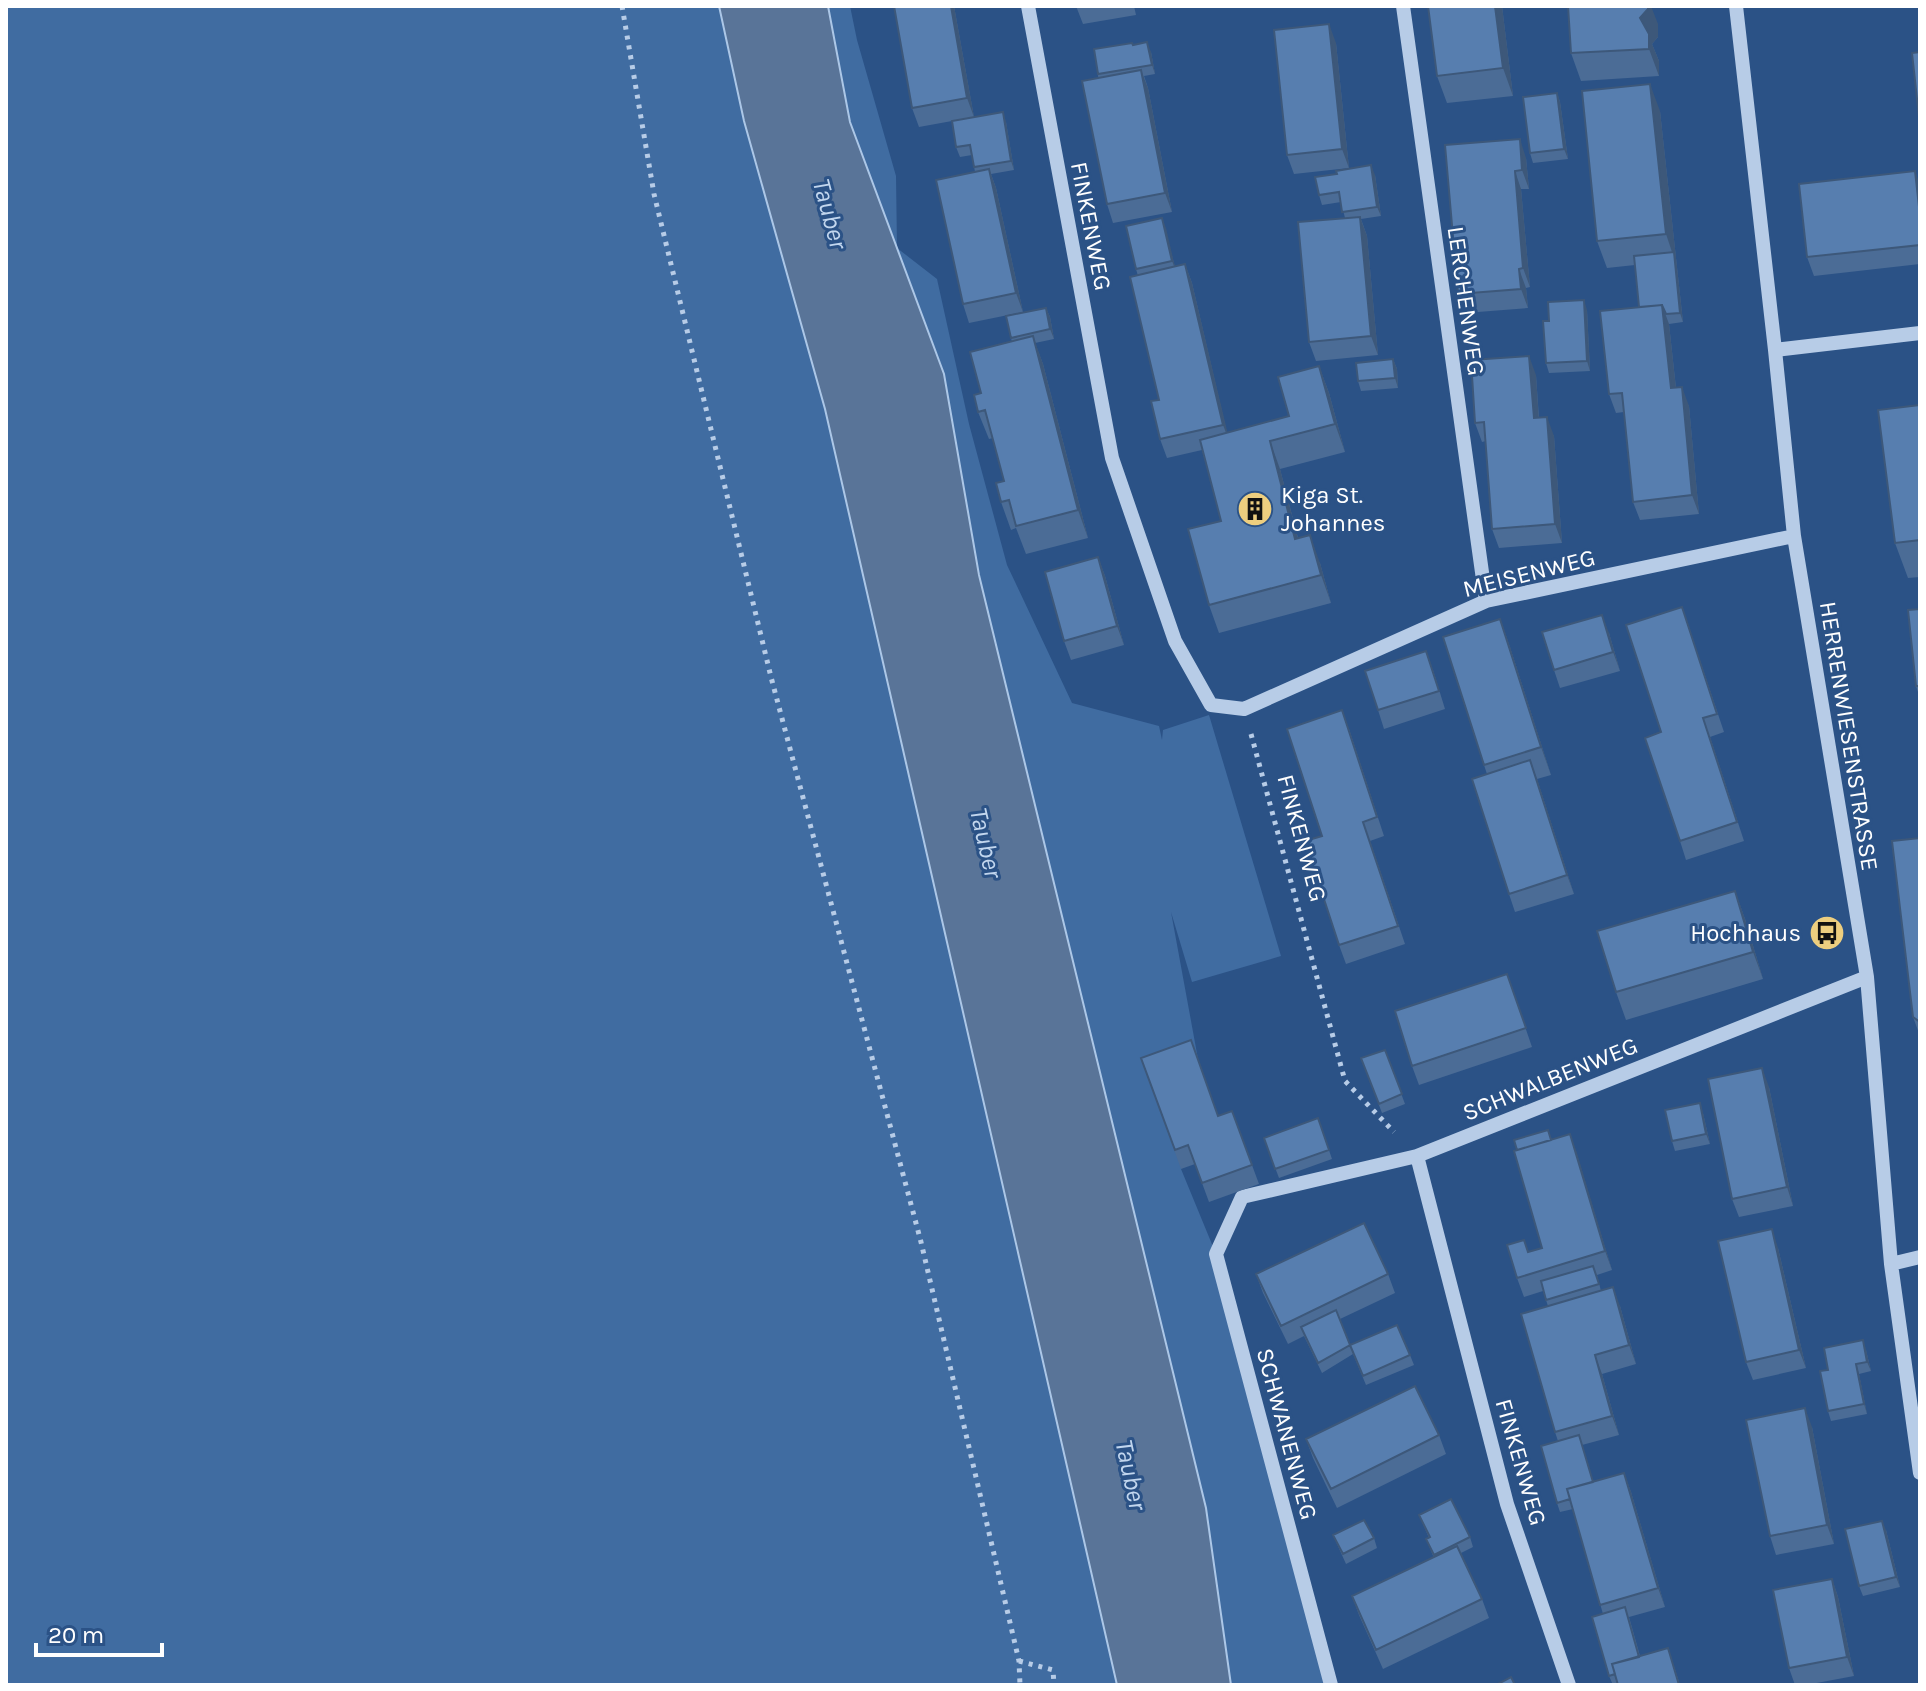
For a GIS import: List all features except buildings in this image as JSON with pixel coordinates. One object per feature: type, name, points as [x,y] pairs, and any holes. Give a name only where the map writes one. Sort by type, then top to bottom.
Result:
[{"type":"street","name":"FINKENWEG","points":[[1028,6],[1112,458],[1175,641],[1211,705],[1244,709]]},
{"type":"street","name":"LERCHENWEG","points":[[1403,6],[1486,601]]},
{"type":"street","name":"HERRENWIESENSTRASSE","points":[[1736,6],[1794,536],[1867,977],[1891,1264],[1920,1473]]},
{"type":"street","points":[[1775,350],[1920,333]]},
{"type":"street","name":"MEISENWEG","points":[[1244,709],[1486,601],[1794,536]]},
{"type":"street","name":"SCHWALBENWEG","points":[[1242,1197],[1417,1156],[1867,977]]},
{"type":"street","name":"FINKENWEG","points":[[1417,1156],[1507,1504],[1569,1685]]},
{"type":"street","name":"SCHWANENWEG","points":[[1242,1197],[1216,1254],[1331,1685]]},
{"type":"street","points":[[1891,1264],[1920,1257]]},
{"type":"path","points":[[622,6],[654,194],[771,677],[921,1242],[1019,1661],[1020,1685]]},
{"type":"path","name":"FINKENWEG","points":[[1244,709],[1345,1081],[1417,1156]]},
{"type":"path","points":[[1019,1661],[1053,1670],[1054,1685]]},
{"type":"shaded area","points":[[6,6],[719,6],[744,121],[825,409],[1117,1685],[6,1685]]},
{"type":"shaded area","points":[[828,6],[850,6],[896,176],[897,247],[850,122]]},
{"type":"shaded area","points":[[897,248],[937,279],[969,424],[1007,565],[1072,703],[1159,726],[1162,740],[1163,730],[1209,715],[1281,956],[1192,982],[1171,912],[1198,1059],[1181,1169],[1216,1254],[1331,1685],[1231,1685],[1206,1508],[979,575],[942,367]]},
{"type":"water","name":"Tauber","points":[[719,6],[828,6],[850,122],[944,374],[979,575],[1206,1508],[1231,1685],[1117,1685],[825,409],[744,121]]},
{"type":"place","name":"Kiga St. Johannes","points":[[1255,509]]},
{"type":"place","name":"Hochhaus","points":[[1827,933]]}]
